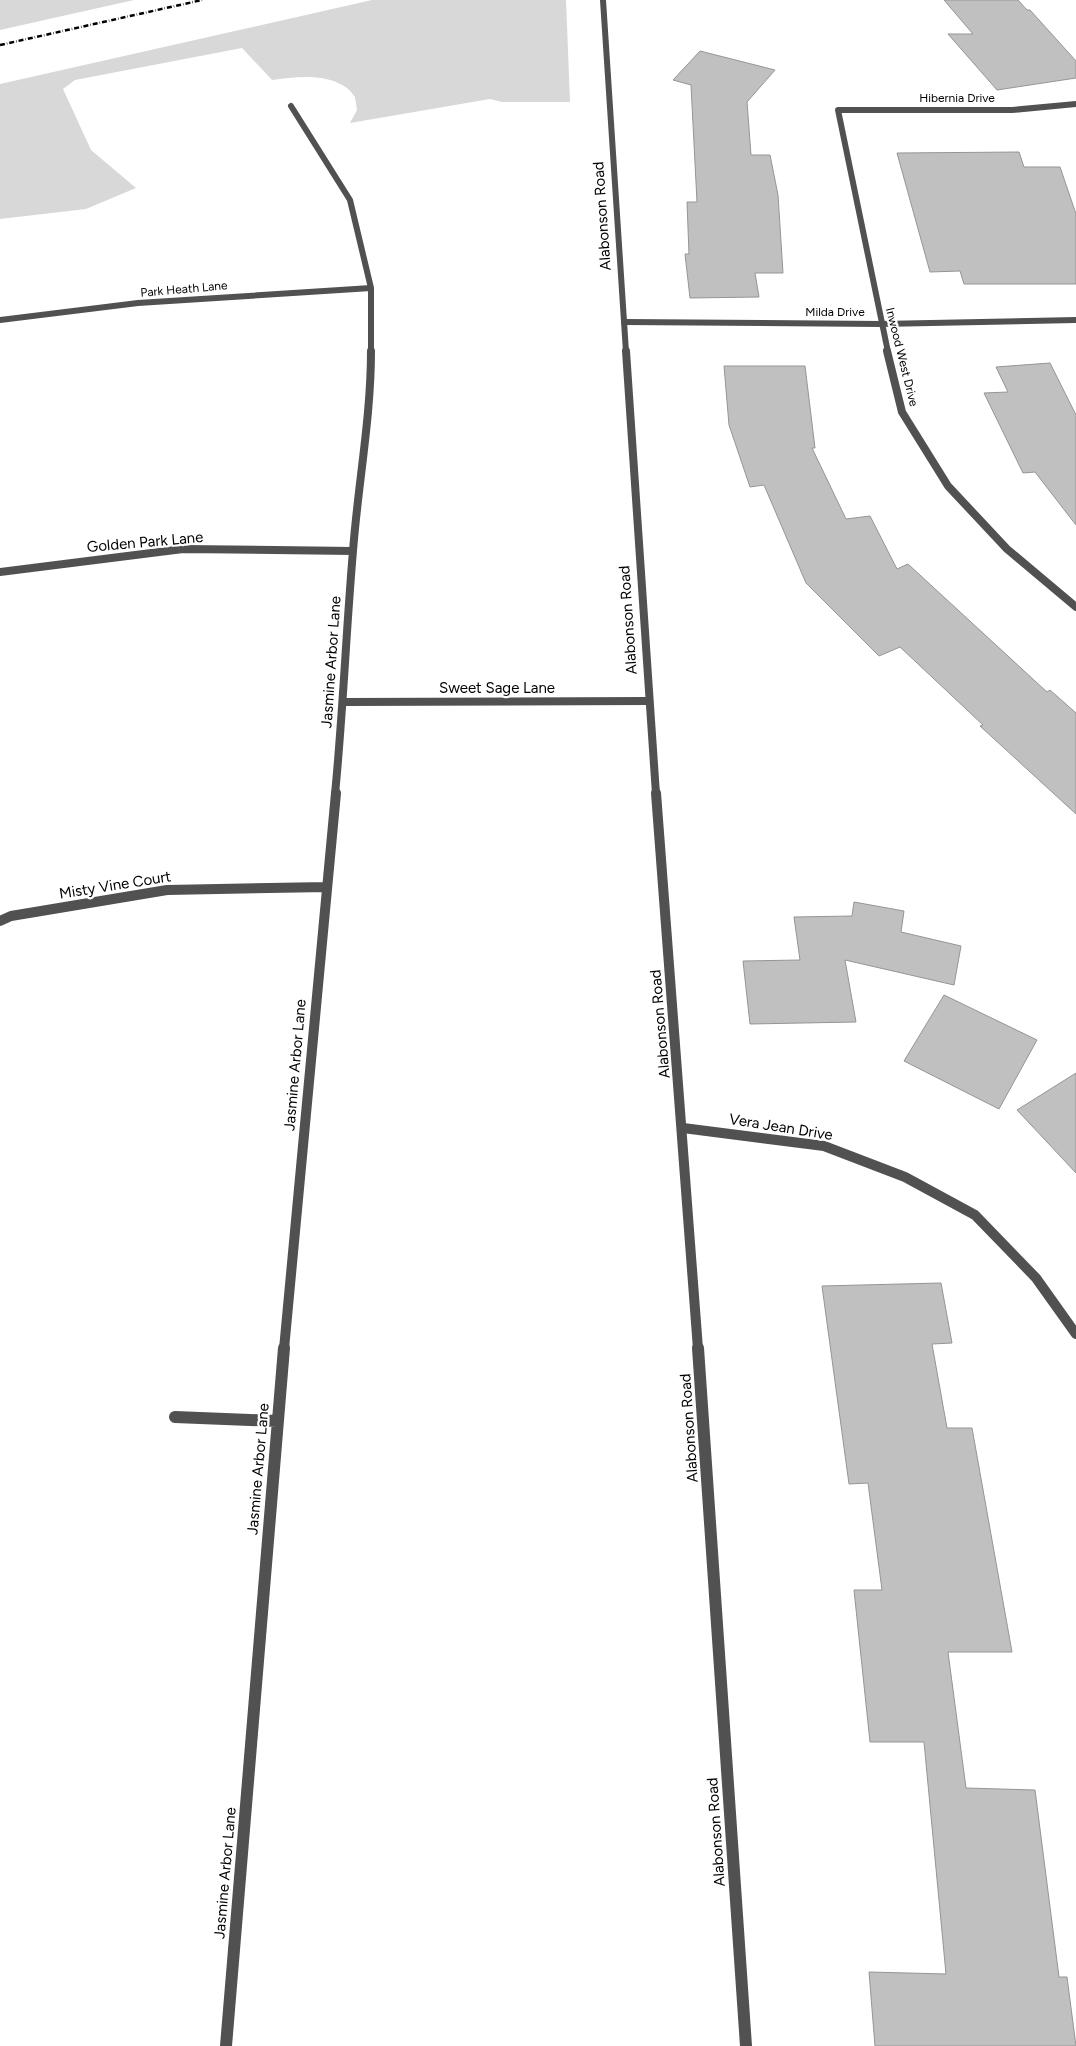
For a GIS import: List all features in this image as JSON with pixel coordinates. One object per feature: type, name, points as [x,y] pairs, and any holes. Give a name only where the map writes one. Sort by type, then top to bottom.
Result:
[{"type":"street","name":"Alabonson Road","points":[[603,0],[649,701],[683,1128],[746,2046]]},
{"type":"street","name":"Hibernia Drive","points":[[838,110],[1012,110],[1076,104]]},
{"type":"street","name":"Jasmine Arbor Lane","points":[[226,2046],[277,1421],[344,702],[353,551],[371,384],[371,288],[350,200],[291,106]]},
{"type":"street","name":"Inwood West Drive","points":[[838,110],[881,324],[902,412],[948,486],[1007,549],[1076,606]]},
{"type":"street","name":"Park Heath Lane","points":[[0,320],[43,312],[220,297],[371,288]]},
{"type":"street","name":"Milda Drive","points":[[624,322],[881,324],[1076,320]]},
{"type":"street","name":"Golden Park Lane","points":[[0,572],[184,549],[353,551]]},
{"type":"street","name":"Sweet Sage Lane","points":[[344,702],[649,701]]},
{"type":"street","name":"Misty Vine Court","points":[[0,921],[11,916],[167,890],[327,887]]},
{"type":"street","name":"Vera Jean Drive","points":[[683,1128],[824,1146],[905,1177],[975,1216],[1036,1278],[1076,1334]]},
{"type":"street","points":[[175,1417],[277,1421]]},
{"type":"shaded area","points":[[0,0],[134,0],[0,30]]},
{"type":"shaded area","points":[[372,0],[566,0],[570,102],[502,102],[490,99],[350,123],[357,110],[355,97],[345,87],[327,79],[309,77],[272,80],[242,48],[75,80],[63,89],[91,150],[136,188],[86,209],[0,219],[0,84]]},
{"type":"building","points":[[944,0],[1018,0],[1027,10],[1030,10],[1076,61],[1076,78],[997,90],[948,34],[973,34]]},
{"type":"building","points":[[700,51],[775,70],[747,102],[751,155],[770,155],[778,195],[783,273],[755,273],[759,297],[690,298],[685,254],[689,254],[687,202],[697,202],[691,85],[673,80]]},
{"type":"building","points":[[1019,152],[1024,167],[1060,167],[1076,214],[1076,284],[964,284],[960,271],[930,272],[897,153]]},
{"type":"building","points":[[1050,363],[1076,415],[1076,525],[1035,472],[1023,473],[984,393],[1008,392],[996,367]]},
{"type":"building","points":[[724,366],[805,366],[815,448],[812,448],[846,519],[870,516],[897,569],[908,564],[1047,692],[1050,690],[1076,713],[1076,814],[980,726],[983,725],[900,647],[879,656],[806,583],[764,485],[750,487],[729,425]]},
{"type":"building","points":[[854,902],[904,911],[901,932],[961,946],[954,985],[845,960],[856,1022],[750,1024],[743,961],[800,960],[794,917],[852,916]]},
{"type":"building","points":[[944,995],[1037,1040],[999,1109],[904,1061]]},
{"type":"building","points":[[1076,1073],[1076,1173],[1017,1110]]},
{"type":"building","points":[[941,1283],[952,1343],[932,1344],[947,1428],[972,1428],[1012,1652],[948,1652],[966,1788],[1035,1790],[1059,1977],[1067,1977],[1076,2046],[875,2046],[869,1972],[946,1974],[924,1742],[870,1742],[854,1590],[882,1590],[868,1483],[849,1484],[822,1286]]},
{"type":"railway","points":[[0,45],[202,0]]}]
